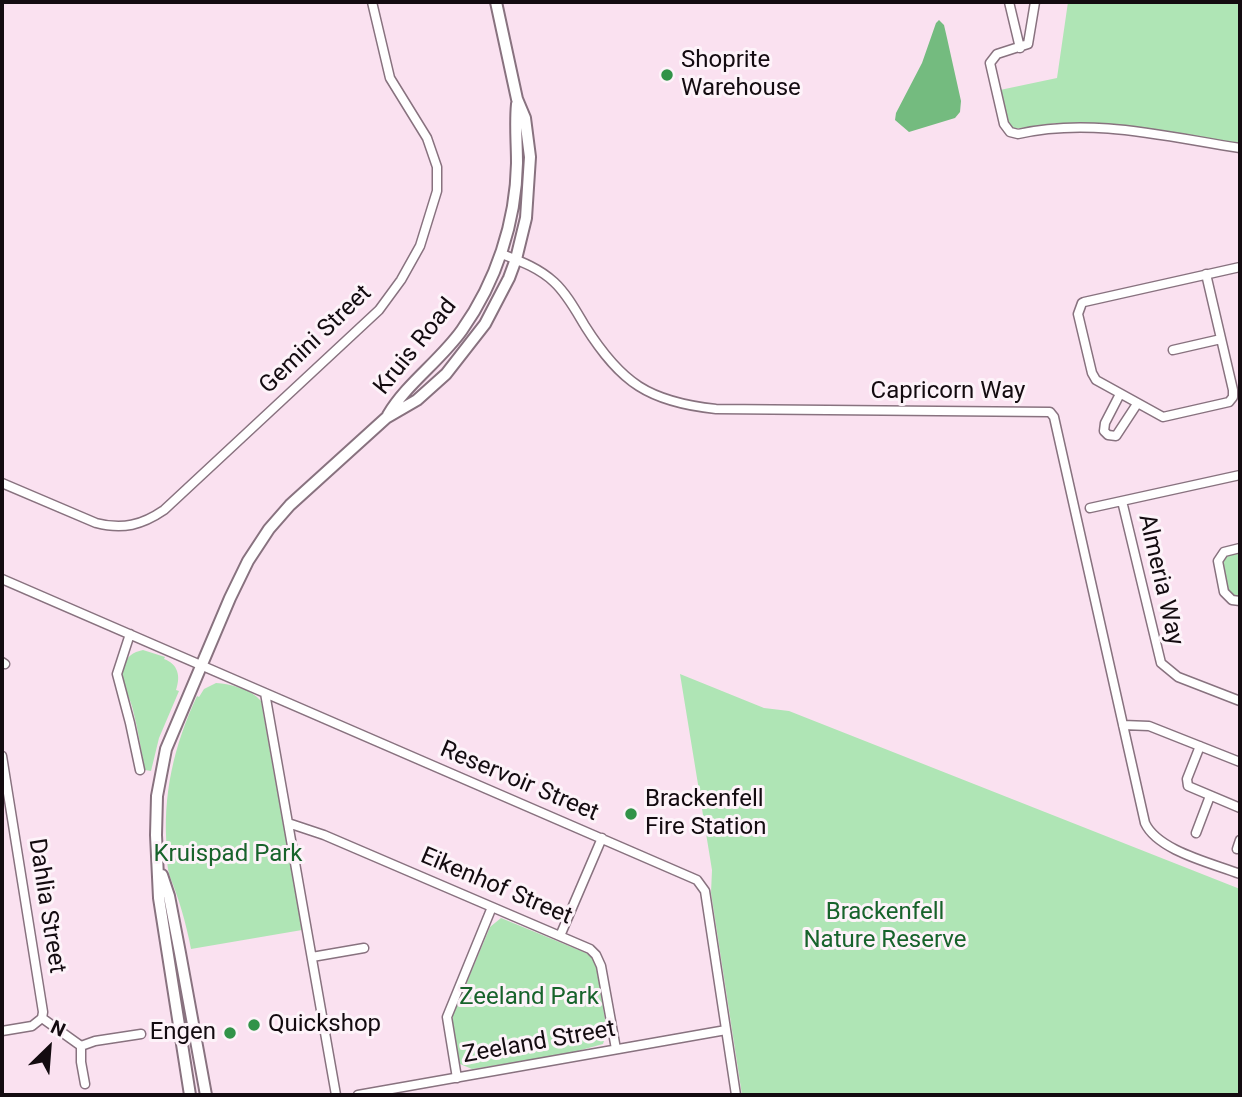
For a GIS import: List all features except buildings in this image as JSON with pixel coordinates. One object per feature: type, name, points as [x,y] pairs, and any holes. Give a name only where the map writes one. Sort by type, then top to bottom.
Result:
[{"type":"street","name":"Gemini Street","points":[[2,483],[96,523],[127,527],[146,522],[164,510],[379,310],[415,256],[432,210],[438,180],[433,150],[387,71],[372,2]]},
{"type":"street","name":"Kruis Road","points":[[190,1095],[159,898],[157,796],[163,760],[174,726],[248,561],[269,529],[290,505],[386,418],[417,400],[446,374],[470,345],[501,295],[516,259],[529,196],[530,157],[525,118],[517,99],[496,2]]},
{"type":"street","points":[[1009,2],[1020,48]]},
{"type":"street","points":[[1035,2],[1029,43],[997,54],[990,63],[1004,124],[1010,132],[1018,134],[1069,126],[1101,127],[1240,148]]},
{"type":"street","name":"Kruis Road","points":[[386,418],[398,399],[439,359],[463,329],[502,254],[515,188],[517,99]]},
{"type":"street","points":[[502,254],[516,259]]},
{"type":"street","name":"Capricorn Way","points":[[516,259],[544,273],[556,284],[602,353],[618,371],[662,399],[716,409],[1050,412],[1054,417],[1143,817],[1150,832],[1165,845],[1240,874]]},
{"type":"street","points":[[1206,274],[1233,394],[1227,404],[1166,418],[1096,380],[1078,314],[1080,305],[1084,302],[1206,274],[1240,267]]},
{"type":"street","points":[[1173,350],[1221,340]]},
{"type":"street","points":[[1121,394],[1105,423],[1104,431],[1108,435],[1116,436],[1120,432],[1137,404]]},
{"type":"street","points":[[1090,508],[1240,475]]},
{"type":"street","name":"Almeria Way","points":[[1122,501],[1161,663],[1178,677],[1240,701]]},
{"type":"street","points":[[1240,548],[1224,552],[1218,565],[1225,594],[1232,600],[1240,601]]},
{"type":"street","points":[[2,579],[201,665]]},
{"type":"street","points":[[130,635],[117,674],[140,770]]},
{"type":"street","name":"Reservoir Street","points":[[201,665],[693,877],[702,884],[736,1095]]},
{"type":"street","points":[[265,693],[336,1095]]},
{"type":"street","points":[[1123,725],[1149,726],[1240,762]]},
{"type":"street","points":[[1200,746],[1186,784],[1189,788],[1240,808]]},
{"type":"street","name":"Dahlia Street","points":[[2,756],[43,1006],[42,1018]]},
{"type":"street","points":[[1196,833],[1210,796]]},
{"type":"street","name":"Eikenhof Street","points":[[288,824],[324,835],[590,949],[599,960],[616,1049]]},
{"type":"street","points":[[560,936],[602,838]]},
{"type":"street","points":[[1237,849],[1240,840]]},
{"type":"street","name":"Kruis Road","points":[[158,866],[169,896],[206,1095]]},
{"type":"street","points":[[457,1077],[447,1017],[492,907]]},
{"type":"street","points":[[312,957],[364,948]]},
{"type":"street","points":[[2,1031],[32,1026],[42,1018],[81,1046]]},
{"type":"street","name":"Zeeland Street","points":[[358,1095],[726,1030]]},
{"type":"street","points":[[81,1046],[95,1041],[141,1034]]},
{"type":"street","points":[[81,1046],[80,1062],[85,1084]]},
{"type":"green space","points":[[1068,2],[1240,2],[1240,144],[1102,123],[1057,123],[1013,129],[1008,124],[1000,90],[1057,78]]},
{"type":"green space","points":[[1240,552],[1240,596],[1235,597],[1227,590],[1222,561],[1226,556]]},
{"type":"green space","points":[[143,650],[165,657],[164,659],[175,667],[178,675],[176,690],[179,691],[159,738],[151,771],[145,770],[133,710],[122,678],[126,660]]},
{"type":"green space","name":"Brackenfell Nature Reserve","points":[[680,674],[764,708],[789,711],[1240,889],[1240,1095],[742,1095],[711,893],[712,870]]},
{"type":"green space","name":"Kruispad Park","points":[[216,683],[240,688],[261,701],[302,930],[191,949],[182,911],[168,871],[166,810],[176,752],[189,714],[197,696]]},
{"type":"green space","name":"Zeeland Park","points":[[501,918],[586,953],[592,958],[596,966],[607,1031],[603,1044],[563,1055],[472,1069],[460,1064],[452,1024],[453,1015],[490,927]]},
{"type":"shaded area","points":[[939,20],[944,25],[947,38],[961,101],[960,112],[955,118],[909,132],[895,120],[896,113],[922,63]]},
{"type":"place","name":"Shoprite Warehouse","points":[[667,75]]},
{"type":"place","name":"Brackenfell Fire Station","points":[[631,814]]},
{"type":"place","name":"Quickshop","points":[[254,1025]]},
{"type":"place","name":"Engen","points":[[230,1033]]}]
